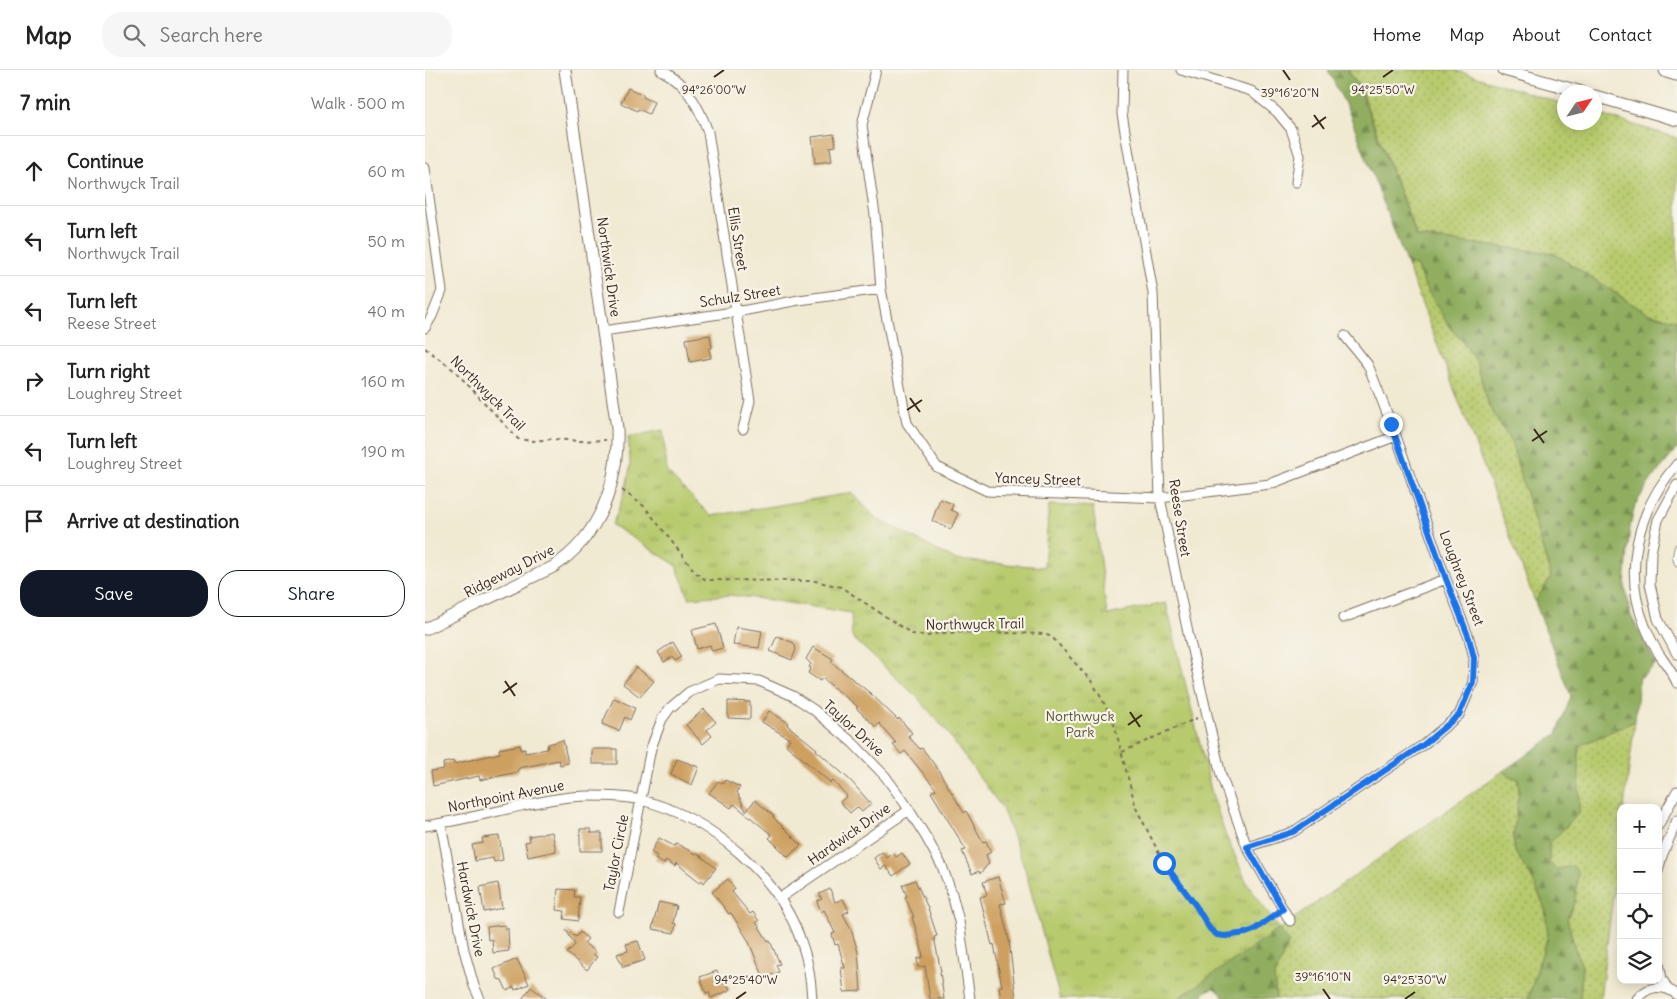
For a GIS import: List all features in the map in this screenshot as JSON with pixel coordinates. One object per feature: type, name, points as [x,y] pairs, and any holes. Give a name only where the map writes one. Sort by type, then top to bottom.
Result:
[{"type":"highway","points":[[1667,70],[1677,73]]},
{"type":"street","name":"Northwick Drive","points":[[565,70],[617,428],[615,468]]},
{"type":"street","name":"Ellis Street","points":[[661,70],[681,85],[693,98],[702,114],[708,132],[750,401],[743,430]]},
{"type":"street","name":"Yancey Street","points":[[876,70],[862,125],[875,215],[881,290],[907,423],[937,467],[987,490],[1160,498],[1270,484],[1396,436]]},
{"type":"street","name":"Reese Street","points":[[1123,70],[1122,114],[1153,293],[1160,498],[1188,633],[1221,775],[1247,847],[1290,921]]},
{"type":"street","points":[[1181,70],[1251,91],[1277,112],[1291,130],[1300,156],[1295,182]]},
{"type":"street","points":[[1504,70],[1557,85]]},
{"type":"street","points":[[1602,98],[1677,120]]},
{"type":"street","points":[[425,168],[442,291],[425,328]]},
{"type":"street","name":"Schulz Street","points":[[603,331],[799,300],[881,290]]},
{"type":"street","name":"Loughrey Street","points":[[1247,847],[1293,832],[1423,745],[1459,715],[1473,682],[1474,658],[1469,638],[1446,579],[1396,436],[1368,365],[1345,336]]},
{"type":"street","points":[[1677,464],[1665,478],[1646,512],[1635,547],[1635,586],[1644,624],[1657,651],[1677,683]]},
{"type":"street","name":"Ridgeway Drive","points":[[425,629],[565,560],[576,550],[593,527],[606,498],[615,468]]},
{"type":"street","points":[[1677,485],[1658,520],[1651,552],[1650,584],[1658,619],[1677,654]]},
{"type":"street","points":[[1343,618],[1446,579]]},
{"type":"street","name":"Taylor Drive","points":[[641,800],[651,748],[663,719],[670,708],[689,692],[719,679],[759,681],[793,696],[814,710],[853,743],[885,776],[909,810],[942,866],[959,921],[969,999]]},
{"type":"street","points":[[1662,819],[1677,791]]},
{"type":"street","name":"Northpoint Avenue","points":[[425,826],[560,798],[614,796],[641,800],[666,808],[695,821],[721,838],[747,860],[780,898],[793,921],[803,946],[811,977],[812,999]]},
{"type":"street","name":"Taylor Circle","points":[[619,912],[641,800]]},
{"type":"street","name":"Hardwick Drive","points":[[780,898],[909,810]]},
{"type":"street","points":[[1662,856],[1677,820]]},
{"type":"street","name":"Hardwick Drive","points":[[441,824],[465,950],[474,986],[480,999]]},
{"type":"street","points":[[1662,979],[1667,988],[1677,995]]},
{"type":"street","points":[[1645,991],[1646,984]]},
{"type":"street","points":[[1637,999],[1645,991],[1657,987],[1667,988]]},
{"type":"lane","points":[[1677,547],[1675,557],[1677,563]]},
{"type":"path","name":"Northwyck Trail","points":[[425,348],[455,371],[518,439],[533,441],[552,439],[601,440]]},
{"type":"path","name":"Northwyck Trail","points":[[622,490],[645,508],[696,573],[705,580],[815,580],[841,587],[912,634],[928,636],[940,633],[974,632],[1044,634],[1052,637],[1092,682],[1114,724],[1135,808],[1164,863],[1196,906],[1210,929],[1217,935],[1225,936],[1246,933],[1254,930],[1283,909]]},
{"type":"path","points":[[1122,752],[1198,717]]},
{"type":"green space","points":[[1328,70],[1348,70],[1360,90],[1417,237],[1553,253],[1648,314],[1677,320],[1677,449],[1651,480],[1635,505],[1630,526],[1625,585],[1631,616],[1656,664],[1639,679],[1635,721],[1579,746],[1579,813],[1549,844],[1549,863],[1556,869],[1573,866],[1578,872],[1575,901],[1567,918],[1575,949],[1582,966],[1580,999],[1528,999],[1548,935],[1545,908],[1531,876],[1515,852],[1513,839],[1519,791],[1518,779],[1509,776],[1503,771],[1557,734],[1571,696],[1535,602],[1551,577],[1511,442],[1489,406],[1476,362],[1464,343],[1450,328],[1425,286],[1416,265],[1407,265],[1348,110]]},
{"type":"green space","points":[[1348,70],[1454,70],[1557,102],[1557,130],[1602,130],[1602,115],[1677,138],[1677,320],[1648,314],[1553,253],[1417,237],[1361,90]]},
{"type":"green space","points":[[1407,265],[1416,265],[1425,286],[1450,328],[1464,343],[1476,362],[1489,406],[1511,442],[1551,577],[1535,602]]},
{"type":"green space","name":"Northwyck Park","points":[[663,430],[667,472],[711,516],[852,493],[876,518],[955,560],[1044,567],[1049,505],[1093,507],[1107,615],[1166,603],[1211,790],[1225,834],[1247,883],[1279,929],[1177,999],[1060,999],[1025,869],[1002,808],[943,727],[917,697],[852,637],[851,613],[729,595],[689,598],[676,565],[612,525],[629,473],[628,437]]},
{"type":"green space","points":[[1635,721],[1625,804],[1617,804],[1617,865],[1600,999],[1580,999],[1582,966],[1575,949],[1567,918],[1575,901],[1556,869],[1549,863],[1549,844],[1579,813],[1578,746]]},
{"type":"green space","points":[[1503,771],[1509,776],[1518,778],[1515,852],[1531,876],[1545,908],[1548,935],[1528,999],[1276,999],[1274,976],[1289,942],[1279,929]]},
{"type":"green space","points":[[1279,929],[1289,942],[1274,976],[1276,999],[1224,999],[1221,993],[1213,988],[1206,991],[1200,999],[1177,999]]},
{"type":"building","points":[[628,88],[654,102],[649,114],[638,109],[637,111],[621,103]]},
{"type":"building","points":[[834,134],[836,146],[830,147],[832,161],[815,163],[812,137]]},
{"type":"building","points":[[710,335],[712,348],[709,349],[711,358],[690,362],[686,339]]},
{"type":"building","points":[[940,499],[953,504],[951,510],[958,513],[951,529],[932,521]]},
{"type":"building","points":[[716,624],[723,648],[712,651],[710,645],[697,649],[692,630]]},
{"type":"building","points":[[736,627],[762,631],[759,648],[733,645]]},
{"type":"building","points":[[777,636],[794,643],[796,649],[792,660],[770,651]]},
{"type":"building","points":[[673,642],[682,657],[675,661],[672,657],[664,662],[658,652]]},
{"type":"building","points":[[813,647],[833,659],[831,662],[870,693],[898,720],[899,718],[912,733],[908,736],[920,749],[922,748],[937,768],[964,813],[966,811],[983,842],[986,841],[991,852],[986,855],[989,863],[980,874],[979,871],[972,874],[962,851],[966,850],[931,792],[936,789],[905,751],[901,754],[893,745],[896,743],[879,723],[876,727],[856,708],[858,707],[822,678],[820,681],[808,673],[811,664],[806,659]]},
{"type":"building","points":[[636,667],[654,681],[640,697],[623,684]]},
{"type":"building","points":[[614,698],[635,708],[630,720],[625,717],[619,731],[602,724]]},
{"type":"building","points":[[728,701],[750,702],[750,719],[728,718]]},
{"type":"building","points":[[704,709],[716,722],[707,730],[712,736],[703,744],[686,725]]},
{"type":"building","points":[[769,711],[789,723],[787,725],[817,749],[850,780],[871,804],[862,812],[857,807],[850,813],[840,802],[847,796],[833,781],[831,783],[786,745],[790,739],[762,722]]},
{"type":"building","points":[[563,740],[568,763],[560,765],[559,760],[519,768],[518,772],[480,780],[479,776],[433,786],[431,771],[444,769],[443,763],[453,761],[454,764],[500,753],[499,749],[520,745],[521,750],[525,749],[525,753],[547,749],[548,744]]},
{"type":"building","points":[[592,749],[617,749],[617,764],[592,764]]},
{"type":"building","points":[[677,759],[699,767],[692,785],[671,774]]},
{"type":"building","points":[[725,780],[740,787],[737,792],[746,811],[755,800],[774,816],[801,845],[788,857],[769,838],[772,835],[734,804],[731,808],[709,793],[718,781],[723,784]]},
{"type":"building","points":[[580,829],[591,829],[591,833],[602,833],[602,851],[580,851]]},
{"type":"building","points":[[552,832],[556,851],[528,857],[525,842],[530,841],[529,836]]},
{"type":"building","points":[[499,836],[503,860],[494,862],[493,858],[475,861],[472,845],[483,843],[482,838]]},
{"type":"building","points":[[659,838],[674,846],[677,844],[697,853],[716,868],[704,883],[702,880],[700,882],[676,863],[675,866],[666,860],[664,864],[655,859],[657,856],[651,852]]},
{"type":"building","points":[[882,852],[887,858],[893,853],[896,857],[902,853],[910,864],[893,876],[886,866],[881,869],[874,858]]},
{"type":"building","points":[[998,877],[1006,903],[1000,904],[1009,940],[1016,999],[1001,999],[999,987],[1002,986],[994,944],[992,945],[980,897],[987,895],[983,882]]},
{"type":"building","points":[[728,879],[735,889],[732,892],[750,914],[753,912],[759,921],[756,922],[768,941],[770,941],[780,964],[776,965],[779,972],[764,978],[748,940],[731,913],[729,914],[712,892]]},
{"type":"building","points":[[915,880],[928,908],[937,936],[934,937],[944,999],[930,999],[925,966],[918,967],[917,959],[923,957],[921,946],[912,917],[914,917],[902,885]]},
{"type":"building","points":[[498,883],[502,908],[484,912],[480,887]]},
{"type":"building","points":[[558,889],[575,890],[574,897],[580,897],[578,921],[564,919],[565,911],[556,910]]},
{"type":"building","points":[[830,889],[835,902],[843,899],[849,911],[843,914],[851,929],[858,952],[861,991],[844,992],[841,968],[845,968],[838,944],[835,945],[832,934],[835,933],[824,910],[821,912],[817,901],[822,899],[819,894]]},
{"type":"building","points":[[659,902],[677,906],[673,923],[676,924],[674,933],[652,929]]},
{"type":"building","points":[[505,925],[505,929],[508,928],[509,951],[493,953],[492,939],[488,940],[487,927]]},
{"type":"building","points":[[566,930],[576,937],[580,932],[588,939],[584,943],[596,952],[593,954],[597,957],[587,970],[567,953],[575,945]]},
{"type":"building","points":[[638,941],[645,960],[623,967],[617,954],[628,951],[626,944]]},
{"type":"building","points":[[517,959],[529,984],[515,990],[514,987],[507,991],[502,980],[498,979],[494,969]]},
{"type":"building","points":[[717,971],[723,984],[727,983],[730,990],[711,998],[709,992],[706,993],[700,977]]},
{"type":"building","points":[[531,987],[547,999],[522,999]]},
{"type":"route","points":[[1164,863],[1196,906],[1210,929],[1217,935],[1225,936],[1254,930],[1283,909],[1247,847],[1293,832],[1423,745],[1459,715],[1473,682],[1474,658],[1469,638],[1391,424]]}]
